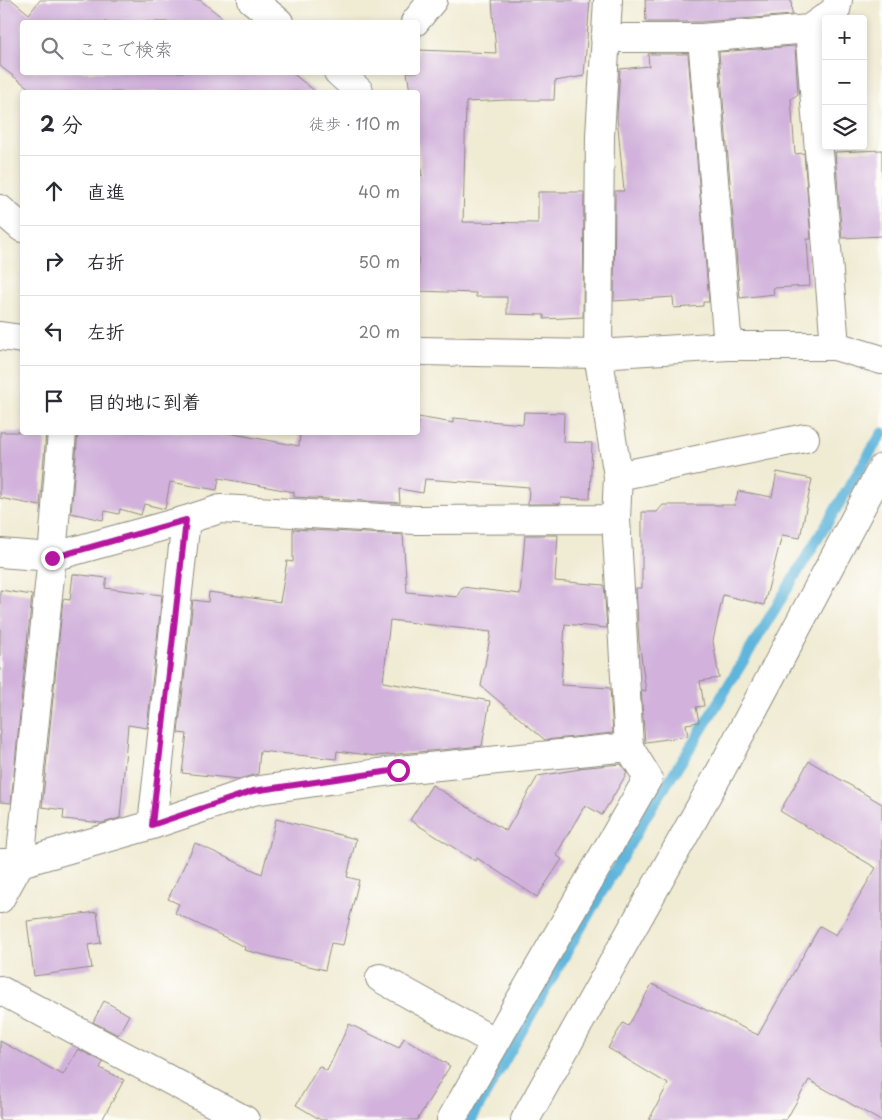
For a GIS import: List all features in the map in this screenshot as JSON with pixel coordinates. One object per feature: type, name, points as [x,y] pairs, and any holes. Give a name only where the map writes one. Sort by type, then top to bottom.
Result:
[{"type":"street","points":[[252,0],[277,20]]},
{"type":"street","points":[[417,20],[433,0]]},
{"type":"street","points":[[451,1120],[648,778],[629,748],[616,519],[618,476],[598,354],[600,136],[608,0]]},
{"type":"street","points":[[605,38],[702,38],[809,29],[836,10],[838,0]]},
{"type":"street","points":[[809,29],[835,346]]},
{"type":"street","points":[[702,38],[728,346]]},
{"type":"street","points":[[344,75],[364,85]]},
{"type":"street","points":[[0,209],[20,226]]},
{"type":"street","points":[[0,336],[20,339]]},
{"type":"street","points":[[420,351],[598,354],[728,346],[835,346],[882,360]]},
{"type":"street","points":[[0,899],[10,863],[52,558],[62,435]]},
{"type":"street","points":[[618,476],[805,438]]},
{"type":"street","points":[[525,1120],[721,770],[882,468]]},
{"type":"street","points":[[0,553],[52,558],[220,509],[416,520],[616,519]]},
{"type":"street","points":[[152,825],[186,520]]},
{"type":"street","points":[[10,863],[152,825],[253,791],[398,770],[629,748]]},
{"type":"street","points":[[380,978],[495,1042]]},
{"type":"street","points":[[0,990],[245,1120]]},
{"type":"building","points":[[0,0],[12,0],[29,14],[40,0],[200,0],[225,20],[20,20],[20,75],[295,75],[314,90],[31,90],[0,66]]},
{"type":"building","points":[[492,0],[590,0],[584,76],[555,81],[554,100],[466,102],[463,222],[538,223],[538,192],[584,192],[583,317],[544,319],[544,315],[507,314],[507,297],[476,297],[476,293],[420,291],[420,174],[422,176],[420,161],[420,90],[410,90],[407,75],[420,75],[420,50],[496,53]]},
{"type":"building","points":[[645,0],[791,0],[792,15],[701,22],[646,22]]},
{"type":"building","points":[[795,46],[798,94],[791,99],[795,154],[804,153],[811,239],[807,239],[810,286],[773,288],[774,294],[740,298],[719,52]]},
{"type":"building","points":[[648,54],[688,54],[709,302],[703,302],[703,306],[674,308],[673,297],[614,301],[615,191],[624,191],[617,116],[620,69],[649,66]]},
{"type":"building","points":[[882,150],[882,236],[842,238],[835,152]]},
{"type":"building","points":[[524,412],[564,413],[563,442],[592,443],[590,499],[561,498],[560,504],[528,504],[529,487],[425,479],[423,493],[399,489],[400,503],[294,497],[294,492],[219,478],[217,490],[170,482],[165,509],[144,504],[141,515],[120,509],[119,514],[105,511],[103,520],[71,513],[78,435],[239,435],[299,446],[300,435],[420,435],[420,417],[453,423],[453,418],[523,424]]},
{"type":"building","points":[[0,432],[20,432],[20,435],[46,435],[40,506],[0,498]]},
{"type":"building","points":[[777,472],[812,479],[800,538],[782,535],[764,605],[723,595],[713,641],[719,678],[700,681],[704,706],[696,707],[699,722],[686,724],[688,736],[645,743],[641,690],[646,691],[639,641],[636,588],[642,588],[642,512],[657,512],[663,505],[735,505],[738,491],[772,497]]},
{"type":"building","points":[[293,529],[403,535],[407,592],[457,597],[462,587],[520,594],[525,535],[558,535],[555,581],[604,585],[607,628],[565,624],[561,685],[610,688],[613,733],[545,740],[481,686],[491,632],[390,620],[383,682],[490,701],[482,746],[376,756],[337,751],[336,759],[260,751],[258,774],[239,779],[182,773],[187,734],[178,733],[193,600],[208,602],[209,592],[280,602],[287,561],[293,562]]},
{"type":"building","points":[[73,574],[107,578],[105,588],[162,595],[147,728],[128,725],[120,818],[103,823],[63,819],[64,810],[42,807],[63,599],[70,600]]},
{"type":"building","points":[[0,590],[32,595],[11,803],[0,802]]},
{"type":"building","points":[[809,761],[882,804],[882,1120],[809,1080],[786,1120],[649,1120],[668,1084],[608,1048],[623,1023],[628,1026],[652,984],[758,1035],[820,926],[836,935],[876,868],[780,811]]},
{"type":"building","points":[[621,764],[627,773],[602,815],[585,805],[556,855],[562,859],[537,897],[477,858],[475,861],[410,820],[432,785],[506,831],[538,776],[580,769],[578,768]]},
{"type":"building","points":[[276,819],[356,839],[347,877],[359,880],[343,945],[331,943],[325,970],[244,950],[245,947],[175,913],[179,904],[168,899],[195,843],[262,874]]},
{"type":"building","points":[[97,912],[101,943],[88,945],[92,968],[34,976],[27,921]]},
{"type":"building","points":[[104,1001],[129,1015],[118,1035],[93,1022]]},
{"type":"building","points":[[349,1024],[399,1048],[404,1038],[450,1066],[417,1120],[321,1120],[296,1105],[319,1066],[327,1071]]},
{"type":"building","points":[[0,1041],[63,1075],[78,1049],[103,1062],[100,1068],[124,1080],[102,1120],[0,1120]]},
{"type":"waterway","points":[[471,1120],[648,813],[697,737],[882,433]]},
{"type":"route","points":[[52,558],[186,520],[152,825],[253,791],[398,770]]}]
